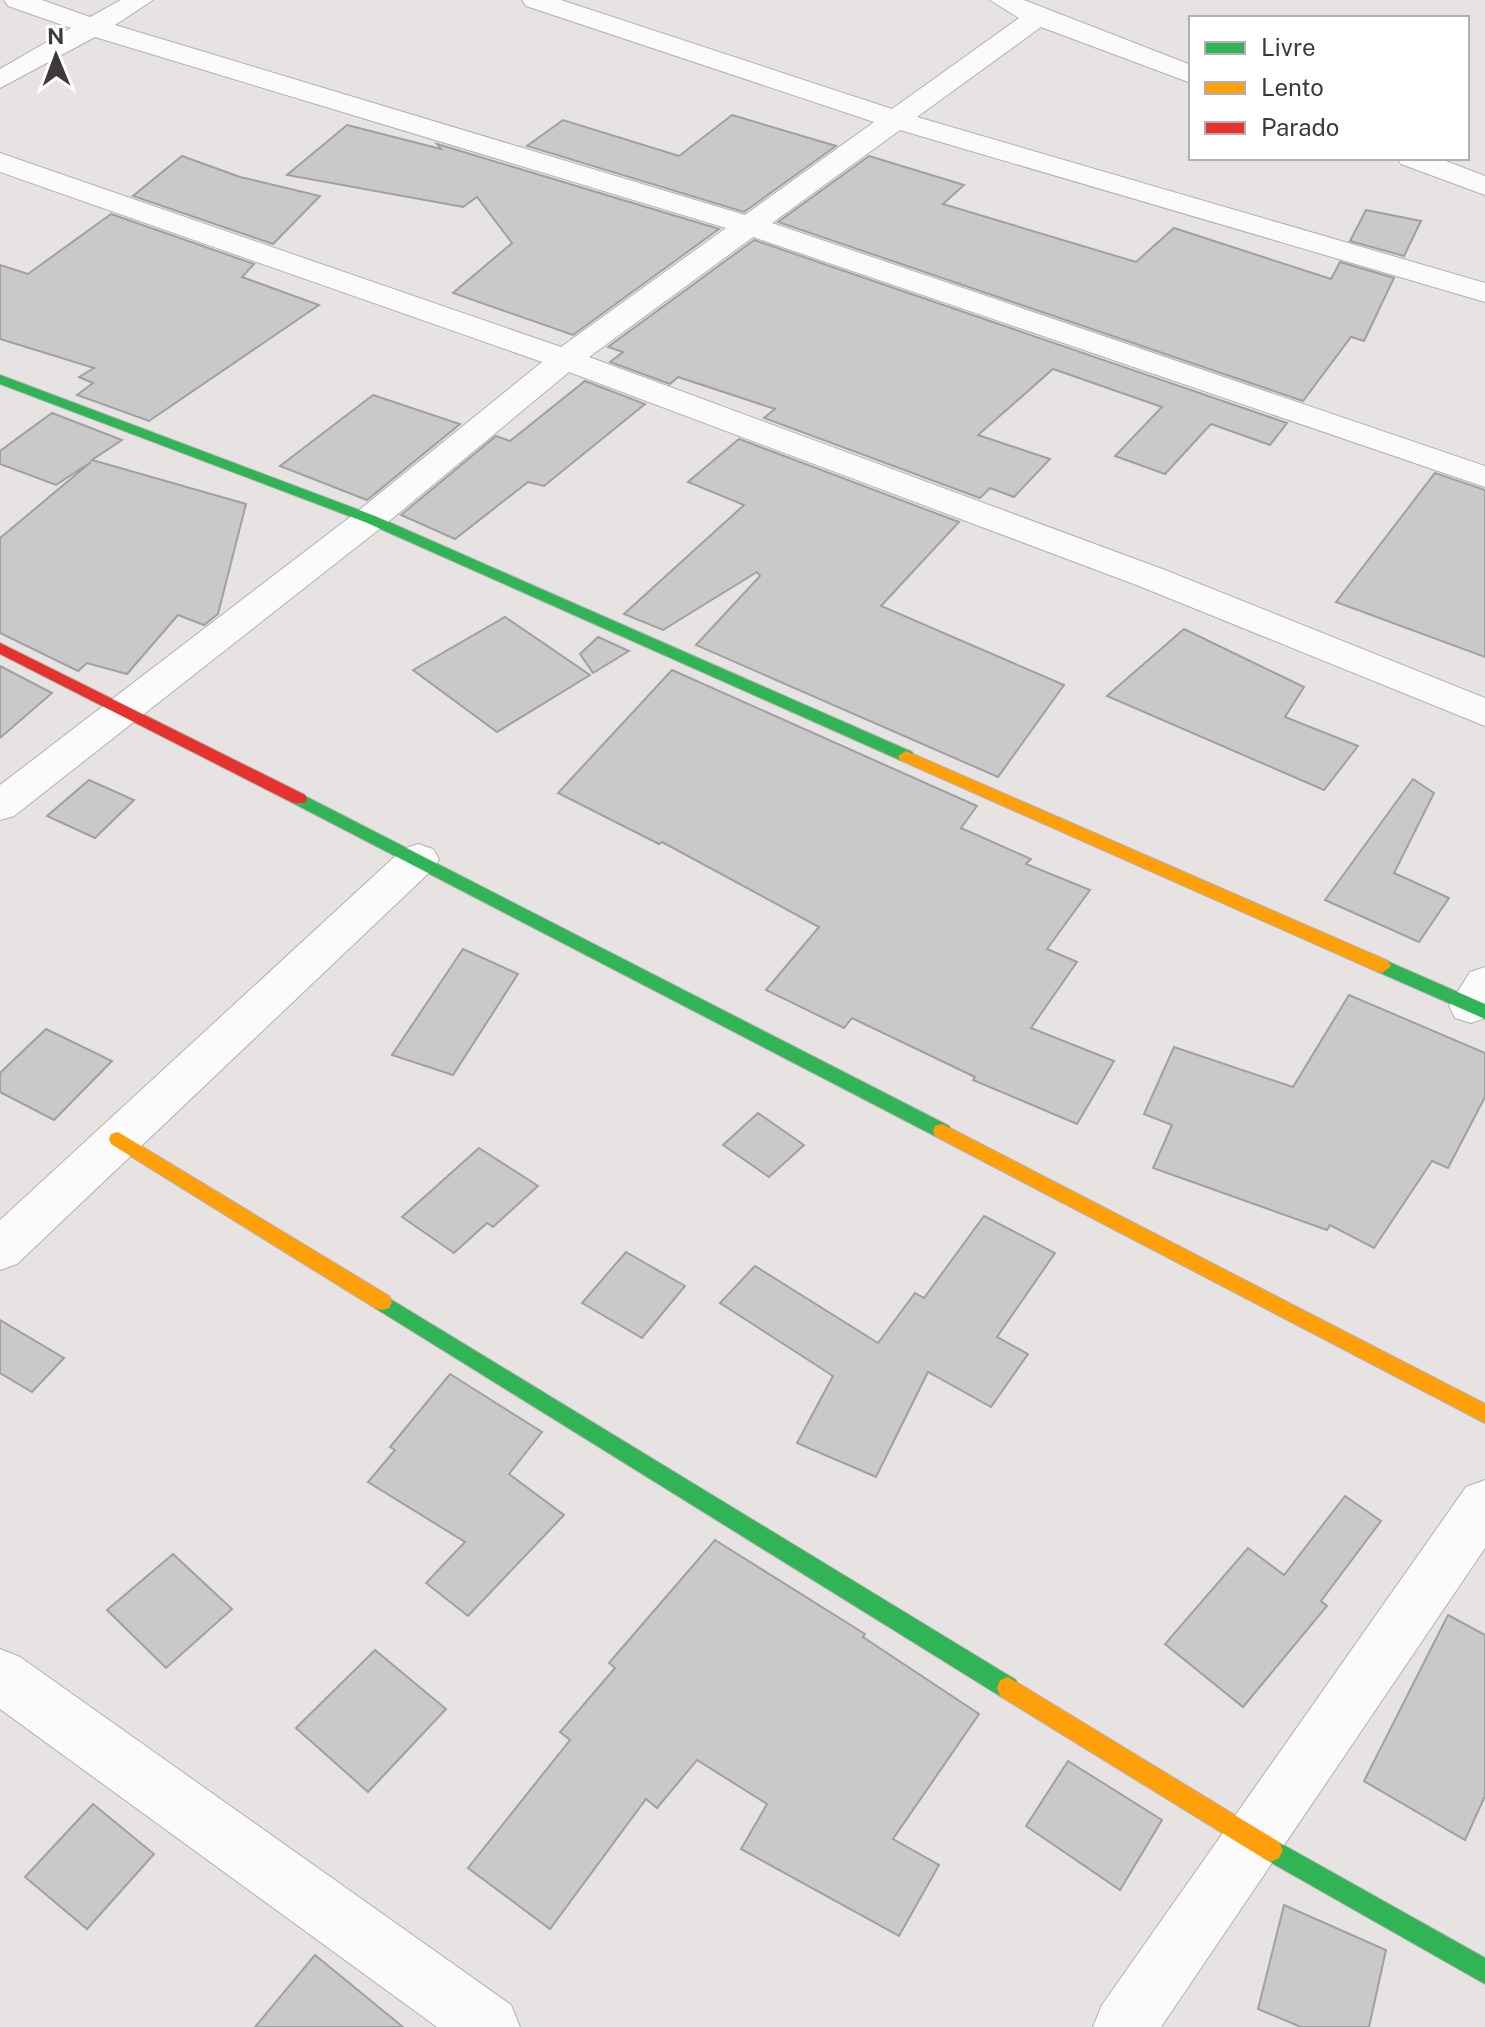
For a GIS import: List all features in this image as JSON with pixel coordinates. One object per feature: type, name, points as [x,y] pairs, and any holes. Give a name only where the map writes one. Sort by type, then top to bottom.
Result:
[{"type":"street","points":[[17,0],[92,27],[750,226],[1485,477]]},
{"type":"street","points":[[0,80],[140,0]]},
{"type":"street","points":[[535,0],[899,121],[1485,293]]},
{"type":"street","points":[[1003,0],[1038,17],[1189,74]]},
{"type":"street","points":[[0,806],[370,519],[565,359],[899,121],[1038,17]]},
{"type":"street","points":[[1416,160],[1485,186]]},
{"type":"street","points":[[0,162],[565,359],[1152,578],[1485,713]]},
{"type":"street","points":[[0,379],[370,519],[1480,1000]]},
{"type":"street","points":[[0,648],[418,859],[1485,1414]]},
{"type":"street","points":[[0,1250],[418,859]]},
{"type":"street","points":[[118,1139],[1253,1840],[1485,1972]]},
{"type":"street","points":[[1124,2027],[1485,1504]]},
{"type":"street","points":[[0,1676],[489,2027]]},
{"type":"building","points":[[732,115],[836,146],[744,212],[527,146],[563,120],[679,156]]},
{"type":"building","points":[[347,125],[441,149],[437,144],[719,229],[573,335],[453,293],[512,243],[477,197],[463,207],[287,175]]},
{"type":"building","points":[[182,156],[240,177],[320,196],[273,244],[133,196]]},
{"type":"building","points":[[869,156],[964,185],[943,204],[1136,262],[1174,228],[1331,279],[1340,262],[1394,278],[1364,341],[1351,337],[1303,401],[778,222]]},
{"type":"building","points":[[1366,210],[1421,221],[1404,256],[1350,241]]},
{"type":"building","points":[[111,214],[254,264],[242,277],[319,305],[149,421],[77,395],[93,383],[79,377],[94,368],[0,339],[0,265],[28,274]]},
{"type":"building","points":[[754,240],[1287,423],[1270,445],[1211,424],[1165,474],[1115,456],[1162,407],[1053,369],[978,435],[1050,459],[1014,497],[990,488],[980,498],[764,418],[775,409],[678,377],[670,384],[610,362],[623,352],[608,347]]},
{"type":"building","points":[[585,381],[645,404],[544,486],[528,482],[455,539],[401,515],[496,436],[510,441]]},
{"type":"building","points":[[373,395],[460,424],[367,500],[280,466]]},
{"type":"building","points":[[52,413],[122,440],[92,460],[246,504],[218,614],[204,625],[178,615],[127,674],[87,663],[78,671],[0,633],[0,538],[91,462],[56,485],[0,464],[0,451]]},
{"type":"building","points":[[739,439],[959,522],[881,606],[1064,685],[998,777],[696,645],[760,576],[757,572],[663,630],[624,614],[744,505],[688,482]]},
{"type":"building","points":[[1435,473],[1485,490],[1485,657],[1336,602]]},
{"type":"building","points":[[505,617],[590,675],[497,732],[413,670]]},
{"type":"building","points":[[1184,629],[1304,687],[1285,717],[1358,746],[1324,790],[1107,696]]},
{"type":"building","points":[[598,637],[629,651],[593,673],[580,654]]},
{"type":"building","points":[[0,666],[52,693],[0,738]]},
{"type":"building","points":[[672,670],[977,806],[961,828],[1031,859],[1026,864],[1090,890],[1047,949],[1077,962],[1031,1028],[1114,1061],[1077,1124],[973,1080],[975,1077],[852,1018],[844,1028],[766,990],[819,927],[662,842],[659,844],[558,793]]},
{"type":"building","points":[[1413,779],[1434,793],[1394,873],[1449,898],[1419,942],[1325,900]]},
{"type":"building","points":[[89,780],[134,800],[95,838],[47,816]]},
{"type":"building","points":[[463,949],[518,974],[453,1075],[392,1055]]},
{"type":"building","points":[[1349,995],[1485,1053],[1485,1097],[1448,1168],[1432,1161],[1374,1248],[1330,1225],[1327,1230],[1153,1168],[1172,1125],[1144,1114],[1174,1047],[1293,1087]]},
{"type":"building","points":[[46,1029],[112,1061],[54,1120],[0,1092],[0,1073]]},
{"type":"building","points":[[758,1113],[804,1145],[769,1177],[723,1145]]},
{"type":"building","points":[[479,1148],[538,1186],[493,1227],[487,1223],[454,1253],[402,1217]]},
{"type":"building","points":[[984,1216],[1055,1253],[997,1337],[1028,1354],[991,1407],[928,1372],[876,1477],[797,1443],[833,1376],[720,1303],[755,1266],[878,1343],[915,1293],[924,1298]]},
{"type":"building","points":[[626,1252],[685,1286],[642,1338],[582,1303]]},
{"type":"building","points":[[0,1320],[64,1358],[32,1392],[0,1373]]},
{"type":"building","points":[[450,1374],[542,1432],[509,1474],[564,1515],[468,1616],[426,1583],[465,1542],[368,1482],[395,1450],[390,1447]]},
{"type":"building","points":[[1345,1496],[1381,1521],[1321,1601],[1327,1606],[1243,1707],[1165,1644],[1248,1548],[1284,1575]]},
{"type":"building","points":[[715,1540],[865,1634],[863,1637],[979,1714],[893,1839],[939,1865],[899,1936],[741,1849],[767,1804],[697,1760],[657,1808],[646,1799],[550,1929],[468,1868],[570,1740],[560,1732],[615,1668],[609,1663]]},
{"type":"building","points":[[173,1554],[232,1609],[166,1668],[107,1610]]},
{"type":"building","points":[[1448,1615],[1485,1635],[1485,1796],[1465,1840],[1364,1781]]},
{"type":"building","points":[[375,1650],[446,1709],[368,1792],[296,1728]]},
{"type":"building","points":[[1068,1761],[1162,1820],[1120,1890],[1026,1826]]},
{"type":"building","points":[[93,1804],[154,1854],[87,1929],[25,1877]]},
{"type":"building","points":[[1284,1905],[1386,1950],[1369,2027],[1301,2027],[1258,2009]]},
{"type":"building","points":[[315,1955],[403,2027],[255,2027]]},
{"type":"traffic: fast","points":[[0,379],[370,519],[906,756]]},
{"type":"traffic: fast","points":[[299,799],[942,1131]]},
{"type":"traffic: fast","points":[[1382,966],[1485,1012]]},
{"type":"traffic: fast","points":[[382,1302],[1008,1688]]},
{"type":"traffic: fast","points":[[1271,1850],[1485,1972]]},
{"type":"traffic: slow","points":[[906,756],[1382,966]]},
{"type":"traffic: slow","points":[[942,1131],[1485,1414]]},
{"type":"traffic: slow","points":[[118,1139],[382,1302]]},
{"type":"traffic: slow","points":[[1008,1688],[1271,1850]]},
{"type":"traffic: jam","points":[[0,648],[299,799]]}]
